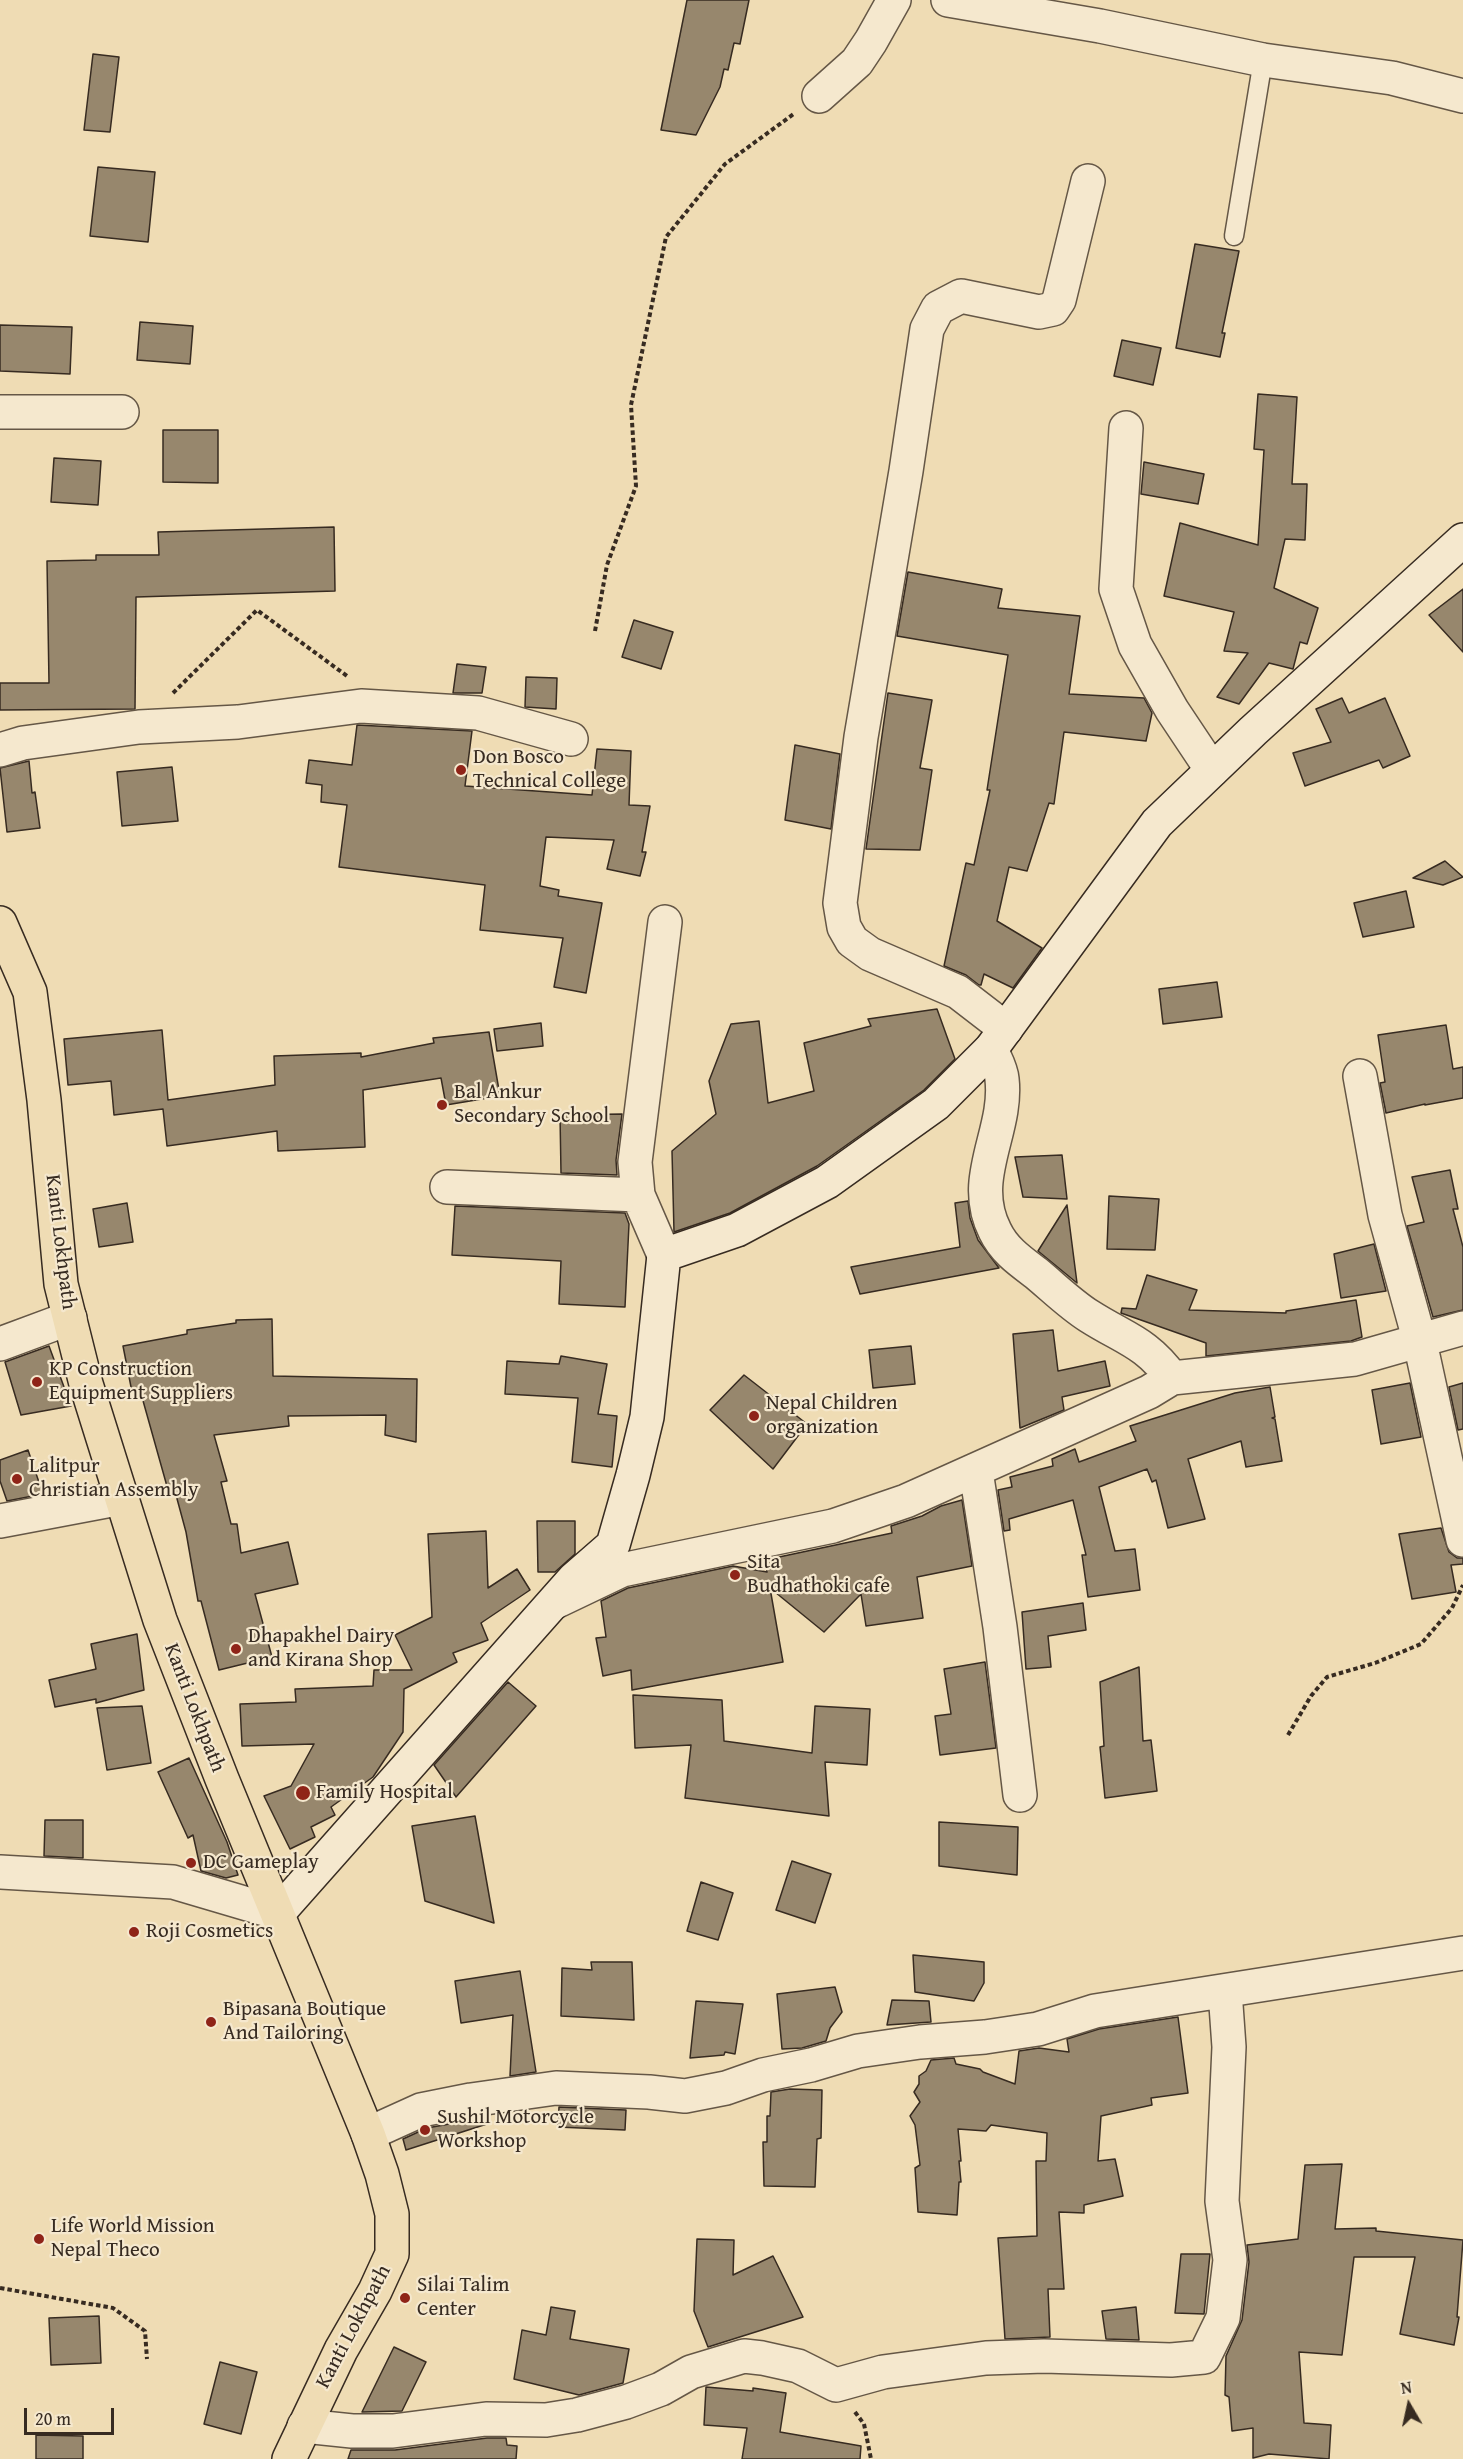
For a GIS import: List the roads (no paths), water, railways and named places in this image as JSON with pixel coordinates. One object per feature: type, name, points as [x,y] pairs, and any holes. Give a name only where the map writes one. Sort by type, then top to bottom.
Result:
[{"type":"main road","name":"Kanti Lokhpath","points":[[0,923],[30,992],[44,1100],[61,1284],[86,1384],[160,1620],[222,1779],[368,2134],[382,2174],[392,2214],[392,2254],[375,2291],[340,2350],[289,2459]]},
{"type":"street","points":[[819,96],[856,62],[871,41],[894,0]]},
{"type":"street","points":[[948,0],[1100,26],[1263,60],[1392,78],[1463,96]]},
{"type":"street","points":[[1088,181],[1059,300],[1053,309],[1039,312],[961,296],[938,308],[927,329],[906,471],[861,737],[840,903],[844,927],[852,941],[870,954],[958,992],[998,1039],[1002,1101],[984,1185],[986,1207],[995,1232],[1012,1255],[1088,1316],[1134,1341],[1158,1358],[1172,1378]]},
{"type":"street","points":[[0,412],[122,412]]},
{"type":"street","points":[[1126,428],[1116,589],[1135,645],[1172,710],[1212,770]]},
{"type":"street","points":[[664,1255],[737,1230],[827,1182],[936,1104],[998,1039],[1157,823],[1463,540]]},
{"type":"street","points":[[0,750],[23,743],[139,727],[238,722],[361,706],[478,713],[571,739]]},
{"type":"street","points":[[0,1872],[173,1882],[278,1913],[574,1579],[613,1545],[647,1417],[664,1255],[638,1195],[635,1161],[665,922]]},
{"type":"street","points":[[1360,1077],[1385,1215],[1420,1342],[1463,1540]]},
{"type":"street","points":[[447,1187],[638,1195]]},
{"type":"street","points":[[0,1344],[70,1318]]},
{"type":"street","points":[[555,1602],[622,1570],[833,1526],[906,1501],[1149,1392],[1172,1378],[1355,1359],[1463,1328]]},
{"type":"street","points":[[976,1471],[1000,1627],[1020,1795]]},
{"type":"street","points":[[0,1521],[122,1498]]},
{"type":"street","points":[[368,2134],[421,2110],[471,2100],[556,2088],[686,2096],[726,2088],[763,2075],[811,2065],[858,2051],[1038,2029],[1095,2012],[1463,1953]]},
{"type":"street","points":[[304,2426],[352,2431],[393,2431],[486,2419],[546,2420],[577,2415],[626,2402],[661,2389],[691,2372],[744,2356],[798,2366],[836,2385],[883,2372],[986,2358],[1044,2356],[1171,2360],[1204,2357],[1223,2318],[1230,2260],[1222,2200],[1228,2047],[1225,1991]]},
{"type":"lane","points":[[1234,236],[1263,60]]},
{"type":"place","name":"Don Bosco Technical College","points":[[461,770]]},
{"type":"place","name":"Bal Ankur Secondary School","points":[[442,1105]]},
{"type":"place","name":"KP Construction Equipment Suppliers","points":[[37,1382]]},
{"type":"place","name":"Nepal Children organization","points":[[754,1416]]},
{"type":"place","name":"Lalitpur Christian Assembly","points":[[17,1479]]},
{"type":"place","name":"Sita Budhathoki cafe","points":[[735,1575]]},
{"type":"place","name":"Dhapakhel Dairy and Kirana Shop","points":[[236,1649]]},
{"type":"place","name":"Family Hospital","points":[[303,1793]]},
{"type":"place","name":"DC Gameplay","points":[[191,1863]]},
{"type":"place","name":"Roji Cosmetics","points":[[134,1932]]},
{"type":"place","name":"Bipasana Boutique And Tailoring","points":[[211,2022]]},
{"type":"place","name":"Sushil Motorcycle Workshop","points":[[425,2130]]},
{"type":"place","name":"Life World Mission Nepal Theco","points":[[39,2239]]},
{"type":"place","name":"Silai Talim Center","points":[[405,2298]]}]
